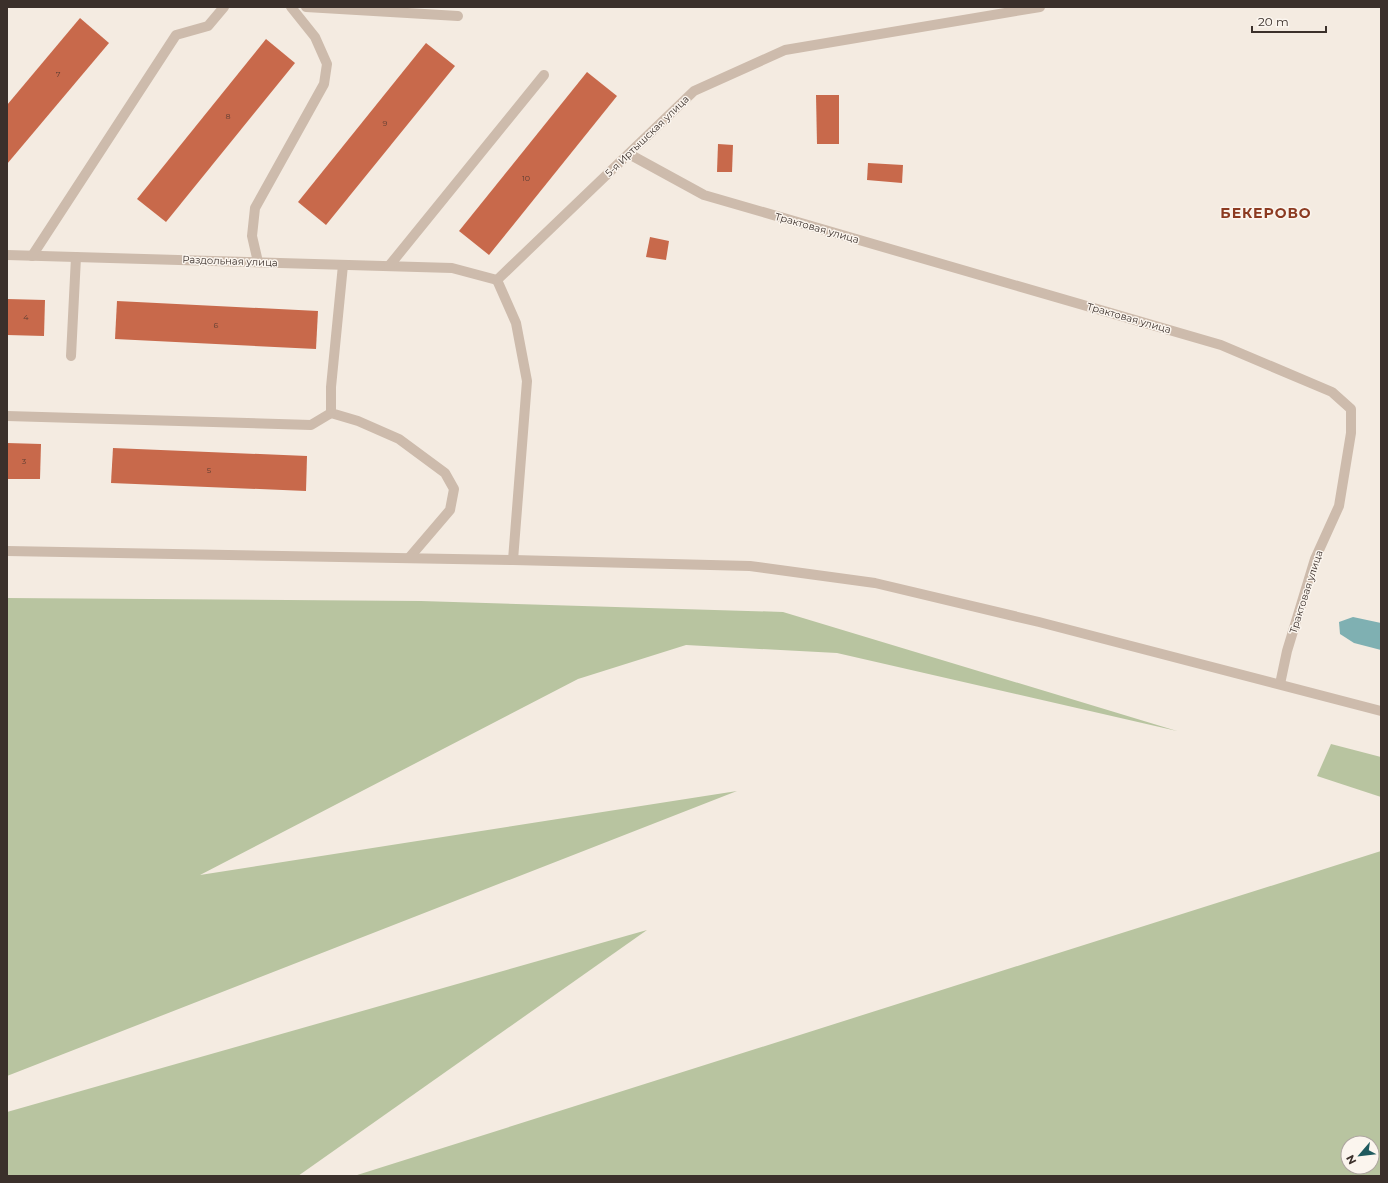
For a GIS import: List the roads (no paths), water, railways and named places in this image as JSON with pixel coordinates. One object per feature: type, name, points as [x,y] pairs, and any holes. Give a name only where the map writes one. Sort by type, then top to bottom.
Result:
[{"type":"street","points":[[32,256],[176,35],[208,26],[224,7]]},
{"type":"street","points":[[258,262],[252,236],[255,208],[324,84],[327,64],[315,37],[291,7]]},
{"type":"street","points":[[306,7],[458,16]]},
{"type":"street","name":"5-я Иртышская улица","points":[[497,280],[694,91],[785,50],[1040,7]]},
{"type":"street","points":[[389,266],[544,75]]},
{"type":"street","name":"Трактовая улица","points":[[629,154],[704,196],[1221,345],[1332,392],[1351,409],[1351,433],[1339,506],[1315,560],[1287,650],[1280,684]]},
{"type":"street","name":"Раздольная улица","points":[[7,255],[452,268],[497,280]]},
{"type":"street","points":[[71,356],[76,257]]},
{"type":"street","points":[[331,413],[331,387],[343,265]]},
{"type":"street","points":[[497,280],[516,323],[527,381],[512,560]]},
{"type":"street","points":[[7,416],[311,425],[331,413],[358,421],[399,440],[444,473],[454,489],[450,510],[409,558]]},
{"type":"street","points":[[7,551],[750,566],[875,583],[1039,622],[1381,711]]},
{"type":"water","points":[[1353,617],[1381,623],[1381,650],[1354,643],[1340,634],[1339,622]]},
{"type":"district","name":"БЕКЕРОВО","points":[[1266,213]]}]
